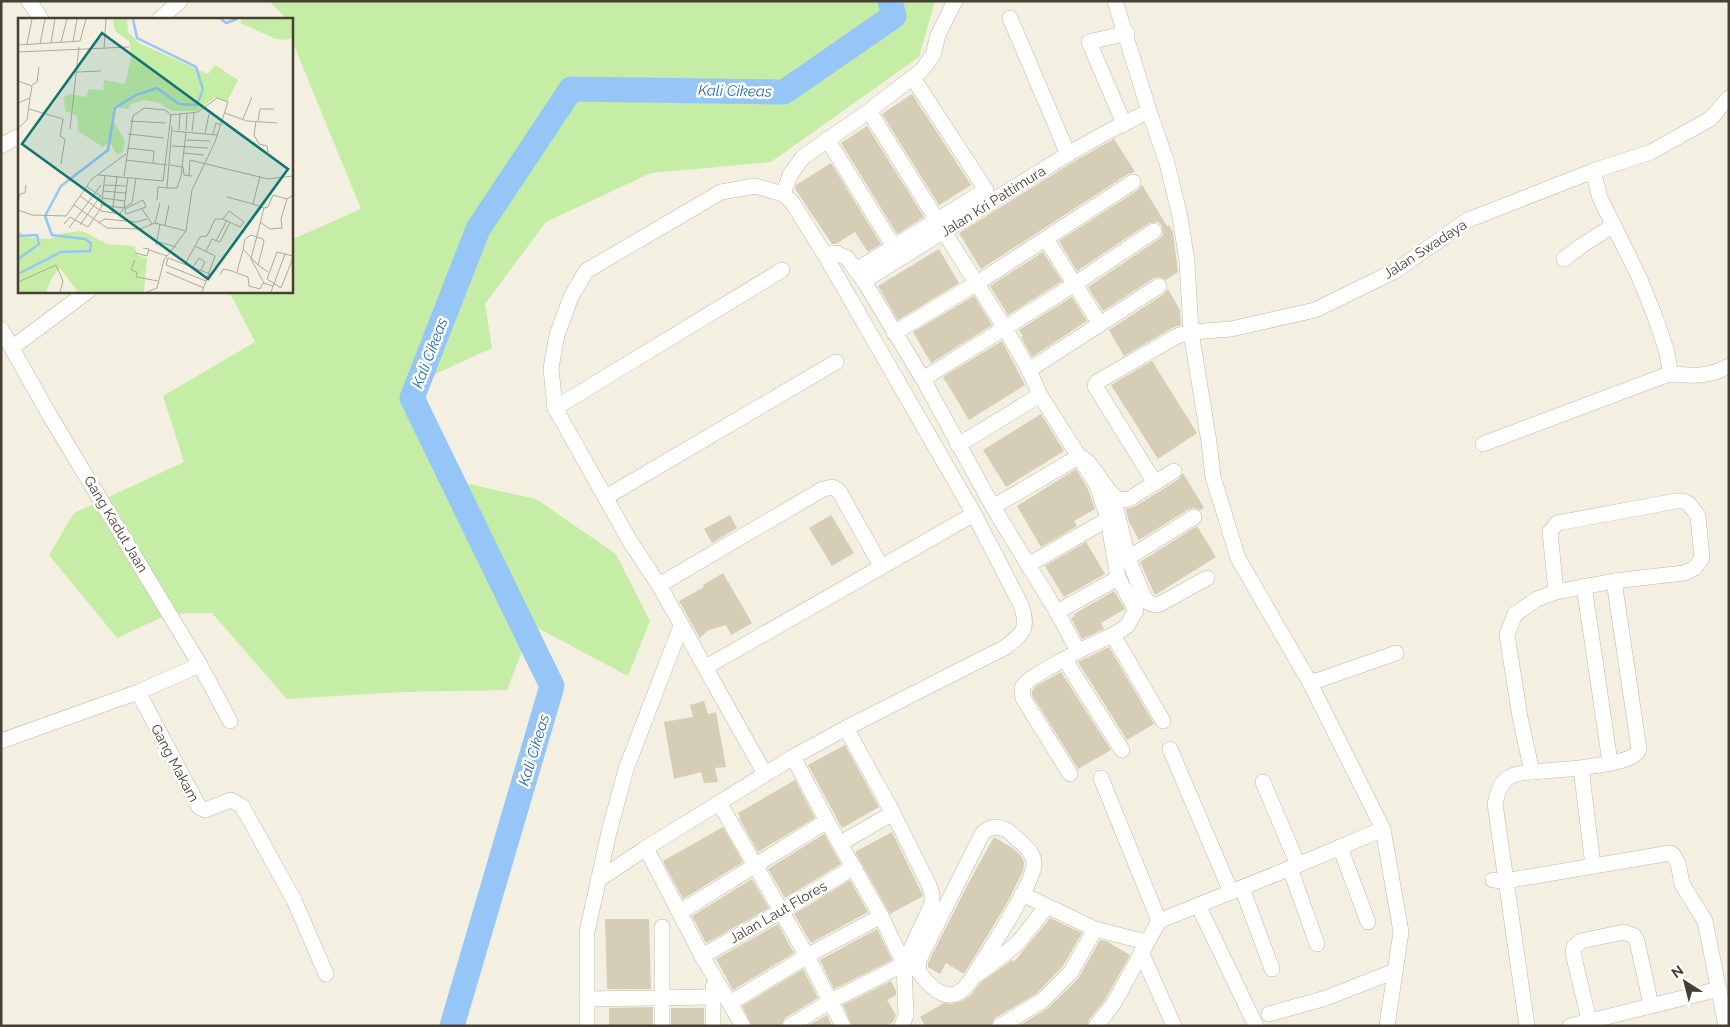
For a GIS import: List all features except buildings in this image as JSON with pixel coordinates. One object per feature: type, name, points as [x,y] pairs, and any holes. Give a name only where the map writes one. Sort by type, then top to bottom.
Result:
[{"type":"street","points":[[29,1],[39,18]]},
{"type":"street","points":[[161,18],[180,1]]},
{"type":"street","points":[[783,194],[790,174],[804,157],[869,111],[922,70],[933,55],[938,35],[955,1]]},
{"type":"street","points":[[1116,1],[1149,111],[1167,163],[1180,217],[1187,261],[1191,332],[1209,442],[1212,477],[1238,558],[1309,682],[1383,829],[1401,932],[1387,1026]]},
{"type":"street","points":[[1010,18],[1068,154]]},
{"type":"street","points":[[1124,124],[1089,42],[1126,33]]},
{"type":"street","points":[[860,275],[894,247],[941,226],[986,190],[913,78]]},
{"type":"street","name":"Jalan Swadaya","points":[[1155,483],[1096,386],[1097,382],[1177,336],[1191,332],[1230,329],[1315,310],[1395,271],[1468,220],[1593,171],[1650,152],[1710,119],[1729,98]]},
{"type":"street","points":[[869,111],[941,226],[981,280],[1029,370],[1040,395],[1097,485],[1108,519],[1118,578],[1136,610],[1127,626],[1113,635],[1078,651],[1028,680],[1022,688],[1023,698],[1070,774]]},
{"type":"street","name":"Jalan Kri Pattimura","points":[[860,275],[941,226],[1068,154],[1149,111]]},
{"type":"street","points":[[1,146],[18,137]]},
{"type":"street","points":[[827,139],[894,247]]},
{"type":"street","points":[[1593,171],[1600,198],[1639,277],[1654,314],[1666,349],[1671,374]]},
{"type":"street","points":[[894,333],[1046,239],[1133,182]]},
{"type":"street","points":[[598,880],[793,757],[1004,648],[1025,630],[1026,619],[1021,605],[974,514],[826,255],[792,202],[783,194],[754,186],[721,192],[586,271],[571,297],[558,335],[551,368],[555,408],[631,543],[706,667],[765,774]]},
{"type":"street","points":[[1564,259],[1614,225]]},
{"type":"street","points":[[923,379],[1154,232]]},
{"type":"street","points":[[1046,239],[1100,324]]},
{"type":"street","points":[[826,255],[836,253],[846,258],[860,275],[923,379],[993,507],[1057,612],[1078,651]]},
{"type":"street","points":[[555,408],[782,270]]},
{"type":"street","points":[[1029,370],[1159,286]]},
{"type":"street","points":[[13,347],[87,292]]},
{"type":"street","name":"Gang Kadut Jaan","points":[[1,329],[13,347],[50,416],[200,665],[230,720]]},
{"type":"street","points":[[606,497],[836,362]]},
{"type":"street","points":[[1482,444],[1661,377],[1671,374],[1696,376],[1716,373],[1729,366]]},
{"type":"street","points":[[958,444],[1040,395]]},
{"type":"street","points":[[1080,456],[1088,462],[1113,496],[1128,558],[1147,602],[1155,605],[1160,604],[1206,578]]},
{"type":"street","points":[[993,507],[1080,456]]},
{"type":"street","points":[[1113,496],[1118,499],[1129,500],[1174,471]]},
{"type":"street","points":[[658,585],[823,489],[832,487],[839,491],[881,566]]},
{"type":"street","points":[[1532,772],[1520,717],[1507,635],[1515,614],[1537,599],[1556,592],[1614,581],[1684,573],[1695,568],[1702,558],[1698,516],[1690,504],[1676,500],[1557,523],[1550,532],[1556,592]]},
{"type":"street","points":[[706,667],[974,514]]},
{"type":"street","points":[[1128,558],[1194,517]]},
{"type":"street","points":[[1028,565],[1108,519]]},
{"type":"street","points":[[1057,612],[1118,578]]},
{"type":"street","points":[[1527,1026],[1499,880],[1495,804],[1498,789],[1509,776],[1522,772],[1580,768],[1630,758],[1638,752],[1614,581]]},
{"type":"street","points":[[1584,586],[1610,762]]},
{"type":"street","points":[[587,1026],[587,932],[598,880],[626,769],[681,626]]},
{"type":"street","points":[[1113,635],[1163,720]]},
{"type":"street","points":[[1309,682],[1396,653]]},
{"type":"street","points":[[1065,660],[1122,750]]},
{"type":"street","points":[[1,741],[138,692],[200,665]]},
{"type":"street","name":"Gang Makam","points":[[138,692],[199,807],[205,810],[231,800],[242,806],[294,900],[326,974]]},
{"type":"street","points":[[790,1026],[831,1001],[904,964],[932,904],[932,894],[929,885],[893,813],[846,728]]},
{"type":"street","points":[[1170,749],[1272,969]]},
{"type":"street","points":[[793,757],[881,916],[904,964],[906,1015],[902,1026]]},
{"type":"street","points":[[1580,768],[1593,866]]},
{"type":"street","points":[[1101,778],[1159,921]]},
{"type":"street","points":[[1262,782],[1294,867],[1317,944]]},
{"type":"street","points":[[720,804],[780,912],[807,956],[843,1026]]},
{"type":"street","points":[[841,843],[893,813]]},
{"type":"street","points":[[680,912],[827,821]]},
{"type":"street","points":[[999,827],[1006,829],[1030,850],[1034,866],[1022,894],[966,988],[958,993],[947,996],[937,991],[921,975],[918,966],[919,960],[982,834],[988,829],[999,827]]},
{"type":"street","points":[[1096,1026],[1114,1003],[1159,921],[1383,829]]},
{"type":"street","points":[[1340,847],[1368,922]]},
{"type":"street","points":[[646,848],[702,956],[743,1026]]},
{"type":"street","points":[[1499,880],[1673,854],[1678,863],[1682,884],[1705,921],[1726,1026]]},
{"type":"street","name":"Jalan Laut Flores","points":[[702,956],[854,867]]},
{"type":"street","points":[[1022,894],[1096,929],[1144,947],[1174,1026]]},
{"type":"street","points":[[1198,905],[1256,1026]]},
{"type":"street","points":[[971,980],[1017,944],[1047,906]]},
{"type":"street","points":[[730,1003],[807,956],[881,916]]},
{"type":"street","points":[[662,927],[662,1026]]},
{"type":"street","points":[[1000,1026],[1042,1001],[1071,972],[1096,929]]},
{"type":"street","points":[[1589,1020],[1573,953],[1577,944],[1585,940],[1624,932],[1634,936],[1637,941],[1651,1005]]},
{"type":"street","points":[[1269,1014],[1326,998],[1394,971]]},
{"type":"street","points":[[712,972],[713,1026]]},
{"type":"street","points":[[1570,1026],[1719,989]]},
{"type":"street","points":[[587,999],[713,997]]},
{"type":"green space","points":[[269,1],[935,1],[919,57],[771,162],[651,173],[546,222],[485,304],[492,348],[405,388],[442,478],[536,499],[616,554],[650,621],[628,676],[532,625],[507,690],[402,692],[287,699],[212,613],[169,614],[117,638],[49,555],[74,513],[184,462],[163,396],[255,342],[230,292],[292,292],[292,240],[361,209],[292,40],[292,18],[284,18]]},
{"type":"waterway","name":"Kali Cikeas","points":[[452,1026],[552,686],[412,398],[478,229],[571,89],[784,92],[894,16],[890,1]]}]
